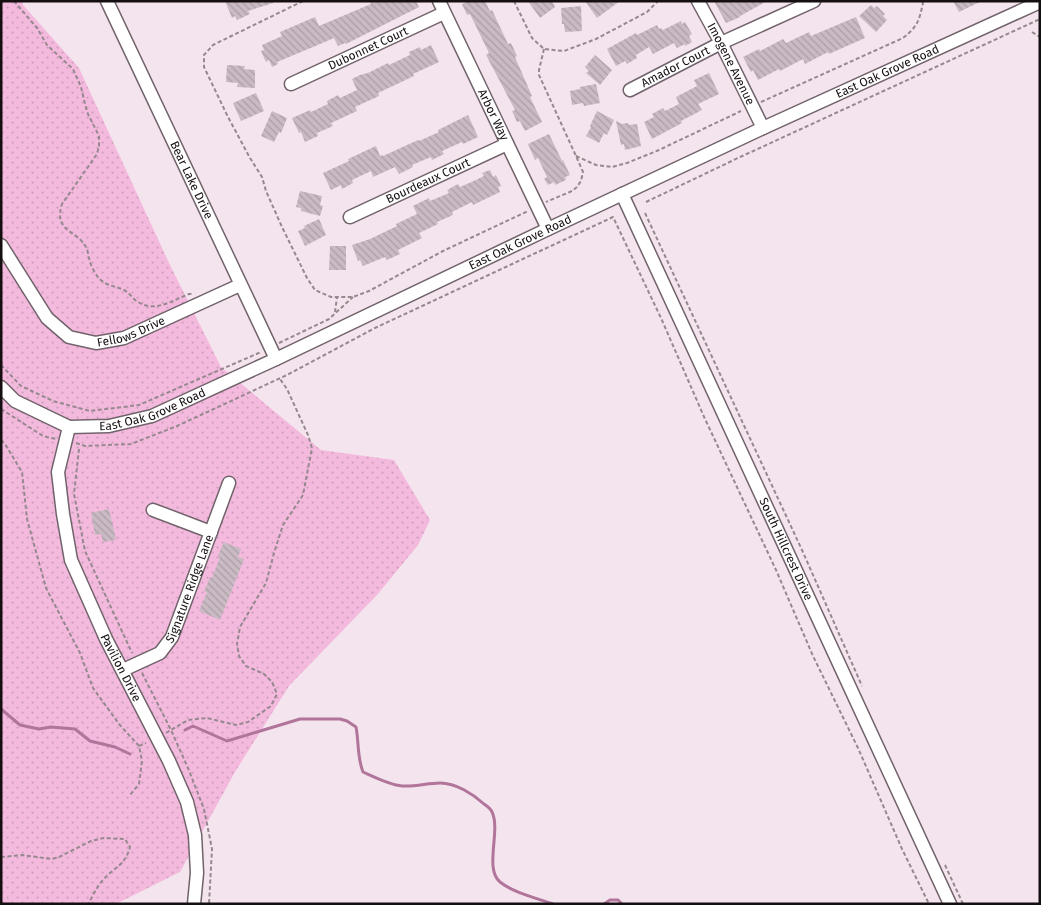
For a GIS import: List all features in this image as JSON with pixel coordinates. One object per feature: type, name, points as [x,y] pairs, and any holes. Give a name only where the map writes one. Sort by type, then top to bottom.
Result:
[{"type":"street","name":"Bear Lake Drive","points":[[107,1],[276,359]]},
{"type":"street","name":"Arbor Way","points":[[439,1],[548,229]]},
{"type":"street","name":"Imogene Avenue","points":[[698,1],[721,43],[762,128]]},
{"type":"street","name":"Amador Court","points":[[630,90],[721,43],[814,1]]},
{"type":"street","name":"East Oak Grove Road","points":[[1,387],[16,401],[69,427],[109,426],[152,416],[762,128],[1040,2]]},
{"type":"street","name":"Dubonnet Court","points":[[291,84],[444,13]]},
{"type":"street","name":"Bourdeaux Court","points":[[350,217],[507,144]]},
{"type":"street","name":"South Hillcrest Drive","points":[[622,194],[950,904]]},
{"type":"street","name":"Fellows Drive","points":[[1,245],[47,318],[69,337],[96,343],[124,338],[240,285]]},
{"type":"street","name":"Pavilion Drive","points":[[69,427],[58,472],[71,560],[106,639],[169,761],[187,802],[195,834],[197,873],[194,904]]},
{"type":"street","name":"Signature Ridge Lane","points":[[123,670],[160,653],[172,637],[229,483]]},
{"type":"street","points":[[153,510],[211,532]]},
{"type":"path","points":[[14,1],[37,28],[47,45],[73,69],[81,87],[87,112],[99,136],[97,154],[62,204],[60,218],[63,225],[79,238],[86,247],[89,260],[104,283],[126,291],[144,306],[160,306],[189,294],[196,294]]},
{"type":"path","points":[[303,1],[213,45],[204,55],[204,66],[228,117],[262,177],[282,227],[307,278],[315,290],[331,297],[353,297],[369,291],[443,251],[578,187],[583,172],[539,75],[544,49]]},
{"type":"path","points":[[514,1],[532,38],[544,49],[564,51],[596,40],[647,12],[658,1]]},
{"type":"path","points":[[759,103],[903,38],[914,29],[919,19],[922,1]]},
{"type":"path","points":[[646,202],[1040,19]]},
{"type":"path","points":[[1032,32],[1040,37]]},
{"type":"path","points":[[576,156],[596,165],[612,167],[627,163],[660,150],[741,111]]},
{"type":"path","points":[[645,213],[802,550],[866,693]]},
{"type":"path","points":[[68,442],[86,446],[131,444],[177,426],[279,379],[375,328],[613,216],[776,570],[813,656],[858,748],[929,904]]},
{"type":"path","points":[[335,313],[337,297]]},
{"type":"path","points":[[1,365],[21,386],[54,401],[90,411],[139,405],[253,356],[329,319],[353,297]]},
{"type":"path","points":[[139,746],[188,720],[207,718],[236,725],[248,722],[271,706],[277,694],[272,682],[264,674],[246,666],[239,656],[237,644],[240,627],[266,583],[283,525],[302,495],[312,448],[287,389],[279,379]]},
{"type":"path","points":[[1,409],[43,436],[60,440]]},
{"type":"path","points":[[1,440],[22,472],[27,519],[46,588],[80,652],[93,688],[119,724],[139,746],[142,761],[138,784],[130,794]]},
{"type":"path","points":[[80,449],[74,494],[84,551],[171,730],[204,809],[212,849],[209,904]]},
{"type":"path","points":[[1,857],[22,856],[52,859],[91,841],[104,838],[125,840],[130,847],[128,856],[121,865],[102,880],[88,904]]},
{"type":"path","points":[[943,860],[964,904]]},
{"type":"shaded area","points":[[1,1],[22,1],[23,5],[79,68],[169,263],[221,367],[321,450],[394,460],[430,520],[418,545],[377,595],[289,686],[235,772],[180,872],[116,904],[1,904]]},
{"type":"building","points":[[225,1],[273,1],[273,3],[248,11],[250,14],[237,20],[235,16],[232,18]]},
{"type":"building","points":[[370,1],[416,1],[419,7],[346,44],[338,46],[334,38],[277,62],[278,64],[272,67],[269,60],[266,62],[261,51],[264,50],[262,45],[282,36],[280,32],[315,17],[319,26],[371,4]]},
{"type":"building","points":[[468,1],[485,1],[490,11],[492,10],[508,44],[511,43],[517,56],[515,57],[532,96],[530,97],[542,122],[525,131],[520,121],[517,122],[512,111],[515,110],[486,55],[489,53],[470,14],[467,15],[462,4]]},
{"type":"building","points":[[528,1],[552,1],[555,7],[540,18]]},
{"type":"building","points":[[585,1],[620,1],[597,18]]},
{"type":"building","points":[[714,1],[767,1],[726,23]]},
{"type":"building","points":[[953,1],[982,1],[959,12]]},
{"type":"building","points":[[871,5],[874,8],[877,6],[885,14],[883,16],[887,20],[876,32],[859,16]]},
{"type":"building","points":[[581,6],[582,31],[565,32],[564,24],[562,24],[561,8]]},
{"type":"building","points":[[856,17],[865,38],[829,54],[828,52],[805,64],[803,59],[758,80],[743,57],[759,49],[760,51],[783,39],[786,43],[809,32],[811,36]]},
{"type":"building","points":[[681,21],[682,24],[685,22],[692,34],[689,36],[692,42],[685,46],[685,44],[677,48],[674,43],[653,54],[649,47],[636,55],[637,58],[627,64],[625,61],[616,66],[607,49],[636,33],[637,35],[657,25],[659,29],[663,30]]},
{"type":"building","points":[[431,45],[439,62],[378,93],[379,96],[355,107],[357,111],[331,123],[333,126],[317,133],[318,136],[305,142],[292,118],[328,104],[327,101],[338,95],[340,98],[357,90],[352,79],[388,63],[389,65],[410,55],[409,52],[420,47],[421,50]]},
{"type":"building","points":[[595,55],[612,70],[600,85],[586,73],[589,71],[585,67]]},
{"type":"building","points":[[227,65],[245,66],[244,69],[255,70],[255,88],[237,87],[238,83],[226,82]]},
{"type":"building","points":[[709,73],[719,94],[698,104],[702,110],[652,139],[644,122],[654,117],[652,114],[663,108],[665,111],[679,104],[676,97],[697,86],[694,80]]},
{"type":"building","points":[[596,84],[600,103],[584,106],[583,103],[572,105],[570,91]]},
{"type":"building","points":[[256,93],[264,111],[241,121],[233,103]]},
{"type":"building","points":[[272,111],[287,118],[281,133],[279,132],[274,142],[261,136]]},
{"type":"building","points":[[597,111],[614,120],[607,135],[604,133],[599,143],[586,136]]},
{"type":"building","points":[[468,115],[478,137],[442,151],[444,154],[432,160],[431,157],[412,165],[413,167],[399,174],[395,167],[373,177],[371,171],[352,180],[353,183],[342,189],[341,185],[331,190],[323,173],[349,161],[348,159],[376,146],[380,156],[383,156],[439,132],[438,130]]},
{"type":"building","points":[[616,121],[622,124],[628,123],[629,125],[637,124],[641,146],[625,150],[624,144],[621,145]]},
{"type":"building","points":[[549,134],[570,175],[565,177],[566,180],[555,185],[554,182],[548,185],[544,179],[547,177],[538,158],[535,160],[528,144]]},
{"type":"building","points":[[490,170],[493,177],[496,175],[501,186],[498,187],[500,192],[473,205],[472,202],[452,212],[453,215],[419,233],[422,238],[398,250],[400,254],[387,260],[385,257],[363,266],[360,260],[358,261],[352,245],[370,239],[417,214],[413,206],[429,198],[430,201],[449,193],[447,190],[458,184],[460,187],[476,180],[484,176],[482,173]]},
{"type":"building","points":[[300,191],[322,196],[320,205],[323,206],[320,216],[301,211],[301,208],[296,207]]},
{"type":"building","points":[[319,219],[326,235],[305,246],[298,231]]},
{"type":"building","points":[[330,246],[346,246],[346,270],[329,270]]},
{"type":"building","points":[[109,509],[116,540],[103,542],[101,534],[95,535],[91,513]]},
{"type":"building","points":[[224,542],[241,549],[238,557],[244,559],[220,620],[199,611],[207,592],[204,592],[210,577],[212,578]]},
{"type":"waterway","points":[[1,709],[20,725],[39,729],[51,727],[75,729],[90,741],[115,747],[130,754]]},
{"type":"waterway","points":[[185,730],[193,726],[227,741],[300,719],[340,719],[347,721],[356,727],[363,772],[402,786],[446,783],[469,793],[489,808],[494,820],[495,829],[493,859],[495,876],[500,882],[512,889],[553,904]]},
{"type":"waterway","points":[[604,904],[610,900],[618,900],[622,904]]}]
